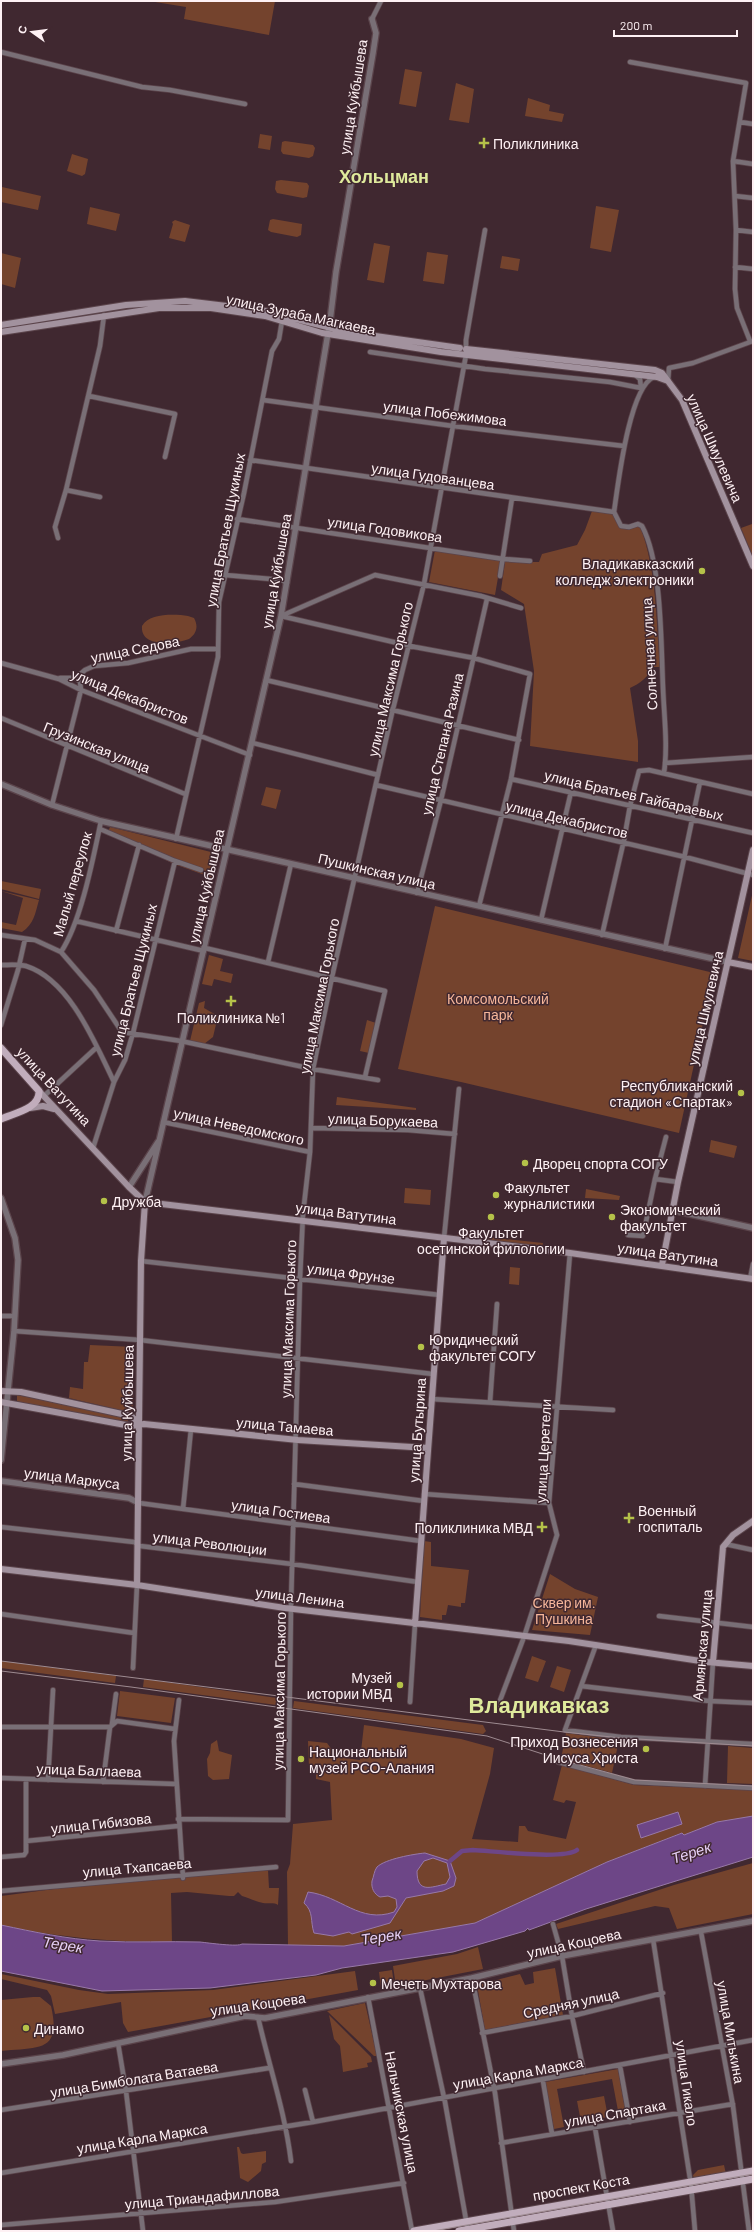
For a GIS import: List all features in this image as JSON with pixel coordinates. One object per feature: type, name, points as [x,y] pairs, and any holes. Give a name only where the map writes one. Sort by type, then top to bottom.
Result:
[{"type":"main road","name":"улица Зураба Магкаева","points":[[1,326],[126,305],[173,301],[210,303],[246,308],[328,331]]},
{"type":"main road","name":"улица Зураба Магкаева","points":[[1,332],[104,315],[159,308],[211,308],[233,310],[328,331],[655,377],[668,381]]},
{"type":"main road","name":"улица Зураба Магкаева","points":[[464,351],[655,370]]},
{"type":"main road","name":"улица Шмулевича","points":[[655,370],[662,373],[682,400],[753,566]]},
{"type":"main road","name":"улица Шмулевича","points":[[662,1265],[678,1182],[728,962],[751,874],[753,850]]},
{"type":"main road","name":"Пушкинская улица","points":[[728,962],[753,967]]},
{"type":"main road","name":"улица Ватутина","points":[[1,1048],[41,1094],[128,1187],[145,1202],[570,1253],[662,1265],[751,1279]]},
{"type":"main road","points":[[30,1108],[35,1104],[41,1094]]},
{"type":"main road","points":[[1,1119],[30,1108],[43,1106],[56,1110]]},
{"type":"main road","name":"улица Куйбышева","points":[[137,1585],[139,1544],[141,1261],[145,1202]]},
{"type":"main road","name":"улица Бутырина","points":[[415,1624],[444,1238]]},
{"type":"main road","name":"улица Тамаева","points":[[1,1391],[8,1391],[131,1416],[139,1423]]},
{"type":"main road","name":"улица Тамаева","points":[[4,1403],[129,1426],[139,1423],[295,1440],[428,1448]]},
{"type":"main road","points":[[725,1544],[733,1535],[753,1521]]},
{"type":"main road","name":"Армянская улица","points":[[713,1662],[721,1554],[725,1544]]},
{"type":"main road","name":"улица Ленина","points":[[1,1569],[137,1585],[290,1609],[753,1666]]},
{"type":"main road","name":"проспект Коста","points":[[413,2231],[511,2212],[753,2171]]},
{"type":"main road","name":"проспект Коста","points":[[459,2231],[753,2179]]},
{"type":"street","name":"улица Куйбышева","points":[[145,1202],[181,1041],[204,950],[282,616],[328,331],[336,272],[373,53],[376,33],[372,19],[381,1]]},
{"type":"street","points":[[1,52],[142,87],[170,90],[245,104]]},
{"type":"street","points":[[630,62],[746,83],[733,161],[736,230],[736,303],[752,341],[693,363],[669,368],[668,381]]},
{"type":"street","points":[[740,122],[753,124]]},
{"type":"street","points":[[733,161],[753,164]]},
{"type":"street","points":[[735,196],[753,198]]},
{"type":"street","name":"улица Максима Горького","points":[[178,1819],[288,1820],[290,1609],[300,1278],[303,1220],[310,1152],[313,1069],[332,977],[393,709],[432,547],[464,366],[464,351],[485,230]]},
{"type":"street","points":[[736,230],[753,232]]},
{"type":"street","points":[[736,267],[753,269]]},
{"type":"street","points":[[58,538],[55,527],[66,490],[89,396],[100,346],[104,315]]},
{"type":"street","name":"улица Братьев Щукиных","points":[[176,839],[218,649],[219,602],[263,400],[272,351],[279,339],[282,320]]},
{"type":"street","points":[[370,352],[464,366],[610,382],[641,388]]},
{"type":"street","points":[[614,512],[624,446],[641,388],[647,380],[655,377],[655,370]]},
{"type":"street","points":[[634,374],[640,380],[641,388]]},
{"type":"street","points":[[89,396],[175,414],[165,457]]},
{"type":"street","name":"улица Побежимова","points":[[263,400],[453,426],[624,446]]},
{"type":"street","name":"улица Гудованцева","points":[[250,460],[442,489],[614,512]]},
{"type":"street","points":[[66,490],[100,497]]},
{"type":"street","points":[[500,576],[512,498]]},
{"type":"street","name":"Солнечная улица","points":[[614,512],[621,526],[629,527],[638,524],[642,526],[653,554],[660,625],[665,763],[664,773]]},
{"type":"street","name":"улица Годовикова","points":[[237,519],[432,547],[503,559],[530,561]]},
{"type":"street","points":[[225,575],[282,580],[287,584]]},
{"type":"street","points":[[282,616],[375,575],[481,596],[486,599],[521,608]]},
{"type":"street","name":"улица Степана Разина","points":[[417,893],[441,800],[486,599]]},
{"type":"street","points":[[282,616],[474,658],[530,674],[511,779],[479,906]]},
{"type":"street","name":"улица Седова","points":[[59,678],[76,678],[85,670],[94,666],[128,662],[191,649],[218,649]]},
{"type":"street","name":"улица Декабристов","points":[[1,663],[59,678],[82,690],[250,755]]},
{"type":"street","points":[[52,805],[82,690],[80,682],[76,678]]},
{"type":"street","points":[[266,680],[519,740]]},
{"type":"street","name":"Грузинская улица","points":[[1,718],[185,794]]},
{"type":"street","points":[[252,743],[378,775]]},
{"type":"street","points":[[665,763],[753,757]]},
{"type":"street","points":[[602,935],[639,771],[642,769],[664,773],[753,794]]},
{"type":"street","name":"улица Братьев Гайбараевых","points":[[511,779],[753,833]]},
{"type":"street","points":[[665,949],[700,782]]},
{"type":"street","name":"Пушкинская улица","points":[[1,784],[52,805],[101,821],[602,935],[728,962]]},
{"type":"street","name":"улица Декабристов","points":[[376,785],[685,857],[751,874]]},
{"type":"street","points":[[541,920],[571,792]]},
{"type":"street","name":"Малый переулок","points":[[61,952],[69,940],[76,921],[101,821]]},
{"type":"street","points":[[100,828],[175,861],[201,870]]},
{"type":"street","points":[[116,931],[139,845]]},
{"type":"street","name":"улица Братьев Щукиных","points":[[93,1148],[114,1082],[125,1060],[133,1033],[175,861]]},
{"type":"street","points":[[268,962],[291,864]]},
{"type":"street","points":[[76,921],[155,941],[268,962],[384,991],[365,1077]]},
{"type":"street","points":[[1,935],[35,940],[61,952],[94,990],[117,1027],[122,1032],[181,1041],[313,1069],[378,1080]]},
{"type":"street","points":[[1,1025],[19,966],[25,939]]},
{"type":"street","points":[[1,965],[25,966],[56,984],[65,995],[97,1047],[114,1082]]},
{"type":"street","points":[[41,1094],[97,1047]]},
{"type":"street","name":"улица Бутырина","points":[[444,1238],[459,1089]]},
{"type":"street","name":"улица Неведомского","points":[[163,1122],[310,1152]]},
{"type":"street","name":"улица Борукаева","points":[[311,1128],[408,1130],[455,1134]]},
{"type":"street","points":[[628,1235],[643,1236],[655,1179],[666,1137]]},
{"type":"street","name":"улица Куйбышева","points":[[128,1187],[159,1140]]},
{"type":"street","points":[[655,1179],[678,1182]]},
{"type":"street","points":[[1,1198],[18,1252],[14,1331],[8,1391],[4,1403],[1,1460]]},
{"type":"street","points":[[672,1210],[753,1228]]},
{"type":"street","name":"улица Церетели","points":[[496,1711],[524,1637],[557,1534],[549,1503],[570,1253]]},
{"type":"street","name":"улица Фрунзе","points":[[141,1261],[440,1295]]},
{"type":"street","points":[[751,1279],[753,1264]]},
{"type":"street","points":[[490,1402],[497,1304]]},
{"type":"street","points":[[1,1316],[15,1316]]},
{"type":"street","points":[[14,1331],[140,1340],[298,1360],[433,1374]]},
{"type":"street","points":[[432,1399],[613,1410]]},
{"type":"street","points":[[183,1509],[191,1429]]},
{"type":"street","name":"улица Маркуса","points":[[1,1481],[129,1498],[139,1503]]},
{"type":"street","points":[[294,1484],[424,1501]]},
{"type":"street","points":[[424,1494],[549,1503]]},
{"type":"street","name":"улица Гостиева","points":[[139,1503],[421,1541]]},
{"type":"street","name":"улица Революции","points":[[1,1527],[292,1564],[418,1582]]},
{"type":"street","points":[[725,1544],[753,1550]]},
{"type":"street","name":"улица Куйбышева","points":[[133,1668],[137,1585]]},
{"type":"street","points":[[1,1614],[134,1633]]},
{"type":"street","points":[[659,1616],[753,1627]]},
{"type":"street","name":"улица Бутырина","points":[[410,1702],[415,1624]]},
{"type":"street","points":[[596,1646],[565,1730],[621,1737],[753,1744]]},
{"type":"street","name":"Армянская улица","points":[[705,1786],[709,1701],[713,1662]]},
{"type":"street","points":[[581,1686],[709,1701],[753,1703]]},
{"type":"street","points":[[48,1780],[53,1690]]},
{"type":"street","points":[[103,1782],[116,1694]]},
{"type":"street","points":[[179,1700],[175,1728],[176,1784],[183,1876]]},
{"type":"street","points":[[1,1727],[50,1728],[111,1725],[117,1721],[175,1728]]},
{"type":"street","points":[[558,1762],[634,1782],[753,1788]]},
{"type":"street","name":"улица Баллаева","points":[[1,1778],[176,1784]]},
{"type":"street","points":[[1,1856],[24,1855],[26,1852],[26,1779]]},
{"type":"street","name":"улица Гибизова","points":[[26,1842],[178,1826]]},
{"type":"street","name":"улица Тхапсаева","points":[[1,1891],[276,1867]]},
{"type":"street","name":"улица Коцоева","points":[[1,2064],[63,2055],[245,2016],[265,2018],[472,1978],[562,1956],[653,1939],[702,1932],[753,1921]]},
{"type":"street","points":[[554,1924],[562,1956],[572,2016],[584,2072]]},
{"type":"street","name":"улица Митькина","points":[[702,1932],[733,2104],[743,2173],[749,2231]]},
{"type":"street","name":"улица Гикало","points":[[653,1939],[663,1993],[681,2112],[692,2190],[695,2231]]},
{"type":"street","points":[[472,1978],[494,2090],[514,2231]]},
{"type":"street","points":[[420,1988],[444,2098],[467,2230]]},
{"type":"street","name":"Средняя улица","points":[[482,2033],[572,2016],[663,1993]]},
{"type":"street","name":"Нальчикская улица","points":[[368,1997],[413,2231]]},
{"type":"street","points":[[258,2018],[269,2068],[286,2126],[291,2161]]},
{"type":"street","name":"улица Карла Маркса","points":[[1,2172],[312,2122],[543,2081],[753,2040]]},
{"type":"street","points":[[118,2043],[126,2091],[143,2231]]},
{"type":"street","points":[[620,2066],[630,2122]]},
{"type":"street","name":"улица Бимболата Ватаева","points":[[1,2110],[269,2068]]},
{"type":"street","points":[[543,2081],[552,2134]]},
{"type":"street","points":[[304,2090],[312,2122]]},
{"type":"street","name":"улица Спартака","points":[[501,2143],[733,2104]]},
{"type":"street","points":[[596,2128],[613,2231]]},
{"type":"street","name":"улица Триандафиллова","points":[[1,2225],[274,2202],[404,2183]]},
{"type":"green space","points":[[149,1],[275,1],[269,35],[184,19],[186,7]]},
{"type":"green space","points":[[405,69],[422,72],[416,107],[399,104]]},
{"type":"green space","points":[[456,83],[474,89],[469,123],[449,120]]},
{"type":"green space","points":[[528,98],[550,105],[549,111],[564,114],[562,122],[525,116]]},
{"type":"green space","points":[[260,134],[272,136],[270,150],[258,148]]},
{"type":"green space","points":[[285,141],[313,145],[315,148],[313,156],[309,158],[283,154],[281,151],[282,142]]},
{"type":"green space","points":[[72,154],[88,159],[85,174],[82,176],[67,171]]},
{"type":"green space","points":[[281,180],[307,183],[309,186],[307,197],[303,198],[277,193],[275,189],[276,181]]},
{"type":"green space","points":[[2,187],[41,196],[38,210],[1,202]]},
{"type":"green space","points":[[596,206],[619,210],[611,252],[590,248]]},
{"type":"green space","points":[[90,207],[120,214],[116,231],[87,224]]},
{"type":"green space","points":[[273,219],[302,224],[301,235],[297,237],[271,232],[268,230],[270,220]]},
{"type":"green space","points":[[175,220],[190,225],[185,242],[169,238],[173,224],[172,222]]},
{"type":"green space","points":[[374,243],[390,246],[384,283],[367,280]]},
{"type":"green space","points":[[427,252],[448,255],[444,284],[423,281]]},
{"type":"green space","points":[[1,253],[21,258],[15,288],[1,284]]},
{"type":"green space","points":[[502,256],[520,259],[518,271],[500,268]]},
{"type":"green space","points":[[592,511],[612,513],[620,528],[640,526],[650,560],[655,596],[660,667],[652,667],[649,674],[643,680],[630,688],[638,741],[638,762],[530,746],[534,671],[524,604],[501,590],[505,562],[539,562],[542,554],[577,545],[585,530]]},
{"type":"green space","points":[[752,524],[753,525],[753,557],[741,528]]},
{"type":"green space","points":[[435,550],[501,560],[495,595],[429,582]]},
{"type":"green space","points":[[163,615],[188,616],[194,618],[196,621],[195,633],[189,639],[160,643],[152,641],[143,633],[142,626],[150,619]]},
{"type":"green space","points":[[266,787],[281,790],[276,809],[261,805]]},
{"type":"green space","points":[[110,827],[219,854],[213,878],[174,864],[108,832]]},
{"type":"green space","points":[[1,881],[41,889],[39,899],[1,889]]},
{"type":"green space","points":[[1,891],[39,900],[32,922],[22,932],[1,928],[1,922],[16,925],[23,898]]},
{"type":"green space","points":[[753,891],[753,961],[738,958]]},
{"type":"green space","name":"Комсомольский парк","points":[[435,906],[714,973],[679,1133],[461,1082],[398,1069]]},
{"type":"green space","points":[[209,955],[223,959],[220,971],[233,974],[231,983],[214,979],[212,986],[202,984]]},
{"type":"green space","points":[[205,1001],[204,1008],[218,1016],[213,1037],[204,1044],[190,1041],[199,1003]]},
{"type":"green space","points":[[367,1020],[376,1023],[369,1053],[360,1051]]},
{"type":"green space","points":[[337,1097],[416,1108],[416,1110],[336,1105]]},
{"type":"green space","points":[[711,1140],[737,1146],[734,1158],[709,1152]]},
{"type":"green space","points":[[405,1188],[431,1190],[430,1205],[404,1203]]},
{"type":"green space","points":[[586,1189],[620,1196],[619,1200],[585,1198]]},
{"type":"green space","points":[[458,1234],[543,1243],[542,1247],[457,1237]]},
{"type":"green space","points":[[510,1267],[520,1268],[519,1285],[509,1284]]},
{"type":"green space","points":[[90,1345],[134,1347],[133,1413],[69,1398],[70,1387],[83,1389],[84,1362],[88,1362]]},
{"type":"green space","points":[[17,1395],[129,1417],[127,1424],[17,1403]]},
{"type":"green space","points":[[424,1541],[431,1542],[431,1566],[469,1570],[465,1603],[461,1603],[461,1607],[448,1605],[446,1615],[442,1615],[442,1620],[420,1617]]},
{"type":"green space","name":"Сквер им. Пушкина","points":[[550,1574],[575,1589],[598,1597],[590,1635],[532,1630]]},
{"type":"green space","points":[[532,1656],[546,1661],[538,1682],[525,1678]]},
{"type":"green space","points":[[1,1661],[116,1676],[115,1683],[1,1668]]},
{"type":"green space","points":[[557,1666],[571,1670],[564,1692],[550,1687]]},
{"type":"green space","points":[[144,1679],[284,1699],[284,1706],[143,1687]]},
{"type":"green space","points":[[120,1691],[175,1698],[171,1723],[117,1716]]},
{"type":"green space","points":[[294,1701],[483,1725],[486,1731],[483,1734],[293,1708]]},
{"type":"green space","points":[[364,1725],[461,1739],[494,1748],[490,1774],[472,1839],[518,1842],[519,1826],[525,1826],[528,1831],[566,1839],[576,1802],[566,1800],[564,1803],[553,1800],[562,1765],[634,1785],[753,1790],[753,1816],[717,1822],[684,1835],[681,1833],[607,1862],[475,1923],[344,1946],[288,1945],[287,1872],[290,1864],[293,1824],[332,1820],[330,1782],[316,1779],[316,1768],[309,1768],[308,1741],[327,1743],[337,1757],[360,1760]]},
{"type":"green space","points":[[566,1733],[619,1740],[612,1773],[561,1759]]},
{"type":"green space","points":[[217,1740],[219,1751],[232,1755],[229,1779],[213,1780],[208,1776],[207,1759],[210,1753],[211,1744]]},
{"type":"green space","points":[[728,1746],[753,1748],[753,1784],[727,1783]]},
{"type":"green space","points":[[753,1863],[753,1914],[677,1929],[669,1908],[655,1906],[558,1929],[556,1924],[674,1885]]},
{"type":"green space","points":[[268,1870],[269,1888],[279,1888],[278,1905],[258,1902],[242,1896],[238,1892],[234,1896],[187,1892],[171,1893],[172,1942],[86,1938],[45,1933],[1,1925],[1,1896],[69,1887]]},
{"type":"green space","points":[[478,1947],[483,1969],[396,1986],[393,1966],[457,1954]]},
{"type":"green space","points":[[555,1968],[563,2015],[485,2030],[477,1985],[520,1974],[525,1985],[534,1983],[533,1972]]},
{"type":"green space","points":[[392,1970],[394,1985],[381,1988],[379,1972]]},
{"type":"green space","points":[[355,1971],[358,1990],[128,2032],[123,2023],[121,2002],[55,2014],[51,1996],[47,1990],[1,1979],[1,1974],[79,1990],[108,1994],[213,1990]]},
{"type":"green space","name":"Динамо","points":[[40,1997],[51,2006],[54,2021],[53,2032],[50,2040],[44,2045],[36,2047],[1,2051],[1,2000]]},
{"type":"green space","points":[[365,2003],[377,2056],[374,2056],[327,2011]]},
{"type":"green space","points":[[329,2015],[371,2057],[372,2062],[367,2063],[368,2067],[343,2072],[340,2046],[334,2039]]},
{"type":"green space","points":[[618,2069],[626,2115],[619,2116],[612,2079],[557,2089],[564,2127],[554,2129],[545,2082]]},
{"type":"green space","points":[[604,2096],[608,2117],[581,2122],[577,2101]]},
{"type":"green space","points":[[237,2147],[239,2147],[241,2153],[243,2154],[266,2151],[266,2162],[262,2164],[261,2171],[248,2182],[240,2178]]},
{"type":"green space","points":[[724,2165],[726,2174],[694,2180],[693,2175],[698,2170]]},
{"type":"water","points":[[678,1812],[682,1824],[641,1838],[637,1825]]},
{"type":"water","name":"Терек","points":[[753,1816],[753,1857],[586,1909],[529,1930],[528,1928],[525,1931],[453,1952],[342,1968],[316,1975],[210,1988],[102,1991],[1,1971],[1,1925],[38,1933],[100,1941],[200,1942],[235,1945],[344,1946],[475,1923],[607,1862],[682,1833],[684,1835],[717,1822]]},
{"type":"water","points":[[425,1853],[450,1861],[456,1878],[454,1886],[443,1891],[406,1898],[390,1923],[352,1934],[349,1932],[333,1936],[314,1933],[311,1913],[304,1903],[308,1892],[331,1898],[361,1912],[382,1915],[394,1912],[397,1907],[396,1899],[388,1896],[380,1897],[373,1890],[372,1881],[375,1870],[381,1864],[400,1857]],"holes":[[[433,1858],[447,1863],[450,1877],[446,1884],[426,1887],[419,1883],[417,1871],[424,1861]]]},
{"type":"waterway","points":[[450,1861],[462,1851],[473,1850],[544,1855],[570,1853],[577,1850]]},
{"type":"tram line","points":[[1,1661],[564,1732],[621,1738],[753,1746]]},
{"type":"tram line","points":[[1,1671],[131,1687],[487,1736],[558,1759],[635,1780],[753,1786]]},
{"type":"tram line","points":[[433,2231],[753,2174]]},
{"type":"place","name":"Поликлиника","points":[[484,143]]},
{"type":"place","name":"Владикавказский колледж электроники","points":[[702,571]]},
{"type":"place","name":"Поликлиника №1","points":[[231,1001]]},
{"type":"place","name":"Республиканский стадион «Спартак»","points":[[741,1093]]},
{"type":"place","name":"Дворец спорта СОГУ","points":[[525,1163]]},
{"type":"place","name":"Факультет журналистики","points":[[496,1195]]},
{"type":"place","name":"Дружба","points":[[104,1201]]},
{"type":"place","name":"Факультет осетинской филологии","points":[[491,1217]]},
{"type":"place","name":"Экономический факультет","points":[[612,1217]]},
{"type":"place","name":"Юридический факультет СОГУ","points":[[421,1347]]},
{"type":"place","name":"Военный госпиталь","points":[[629,1518]]},
{"type":"place","name":"Поликлиника МВД","points":[[542,1527]]},
{"type":"place","name":"Музей истории МВД","points":[[400,1685]]},
{"type":"place","name":"Приход Вознесения Иисуса Христа","points":[[646,1749]]},
{"type":"place","name":"Национальный музей РСО-Алания","points":[[301,1759]]},
{"type":"place","name":"Мечеть Мухтарова","points":[[373,1983]]},
{"type":"place","name":"Динамо","points":[[26,2028]]},
{"type":"district","name":"Хольцман","points":[[384,176]]},
{"type":"district","name":"Владикавказ","points":[[539,1704]]}]
